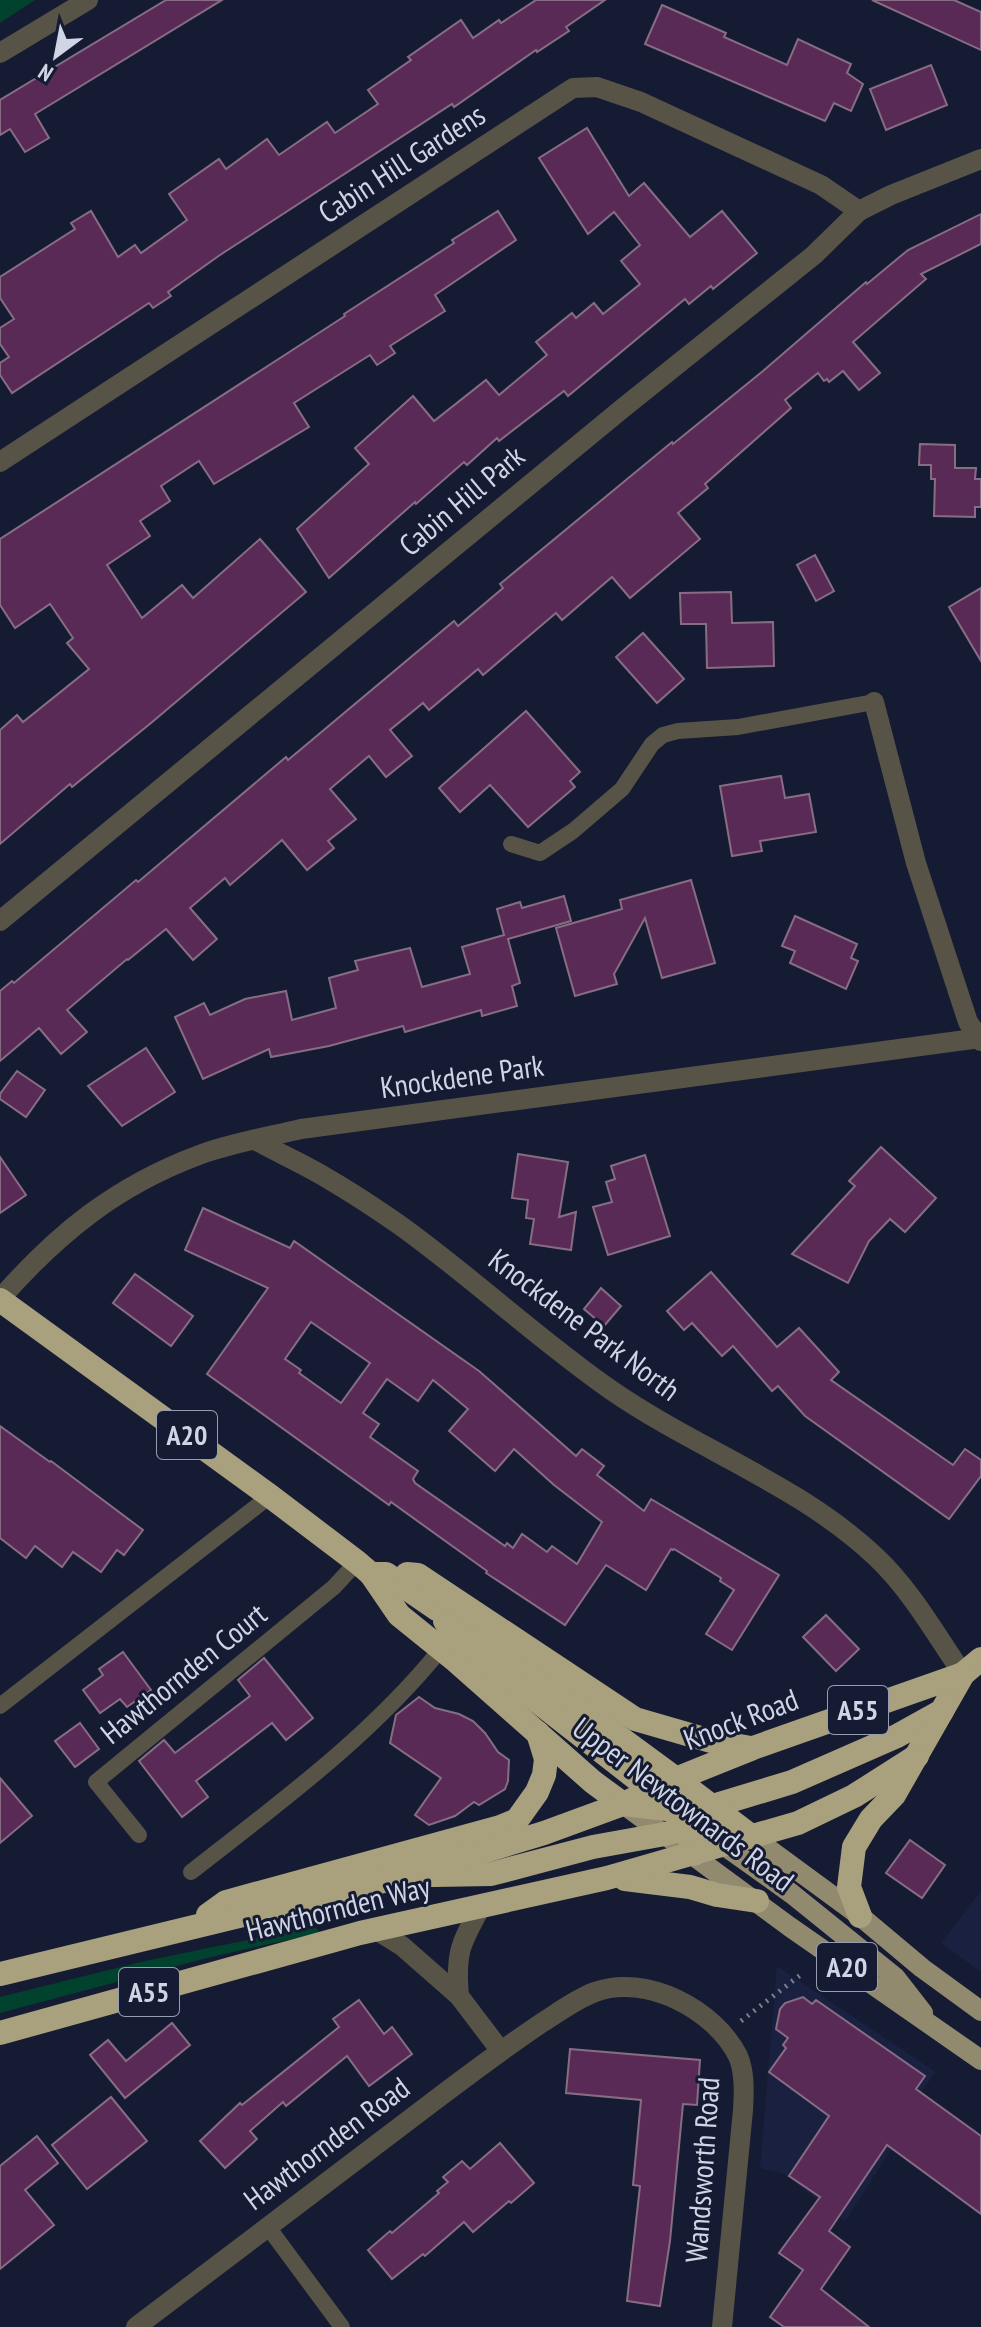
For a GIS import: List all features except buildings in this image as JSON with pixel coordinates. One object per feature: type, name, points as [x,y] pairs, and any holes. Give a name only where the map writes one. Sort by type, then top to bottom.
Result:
[{"type":"highway","name":"Upper Newtownards Road","points":[[0,1299],[372,1570],[456,1617],[676,1779],[690,1820],[751,1836]]},
{"type":"highway","name":"Upper Newtownards Road","points":[[372,1570],[399,1615],[593,1782],[623,1804]]},
{"type":"highway","points":[[372,1570],[418,1575],[635,1719],[711,1741],[753,1748]]},
{"type":"highway","points":[[437,1609],[455,1637],[690,1820],[694,1854]]},
{"type":"highway","name":"A55","points":[[694,1854],[798,1823],[854,1796],[917,1756],[972,1666]]},
{"type":"highway","name":"Knock Road","points":[[676,1779],[972,1666]]},
{"type":"highway","points":[[404,1876],[491,1874],[690,1820],[792,1782],[897,1736],[942,1711]]},
{"type":"highway","points":[[193,1926],[226,1902],[517,1820],[537,1792],[544,1775],[546,1759],[538,1733]]},
{"type":"highway","points":[[860,1916],[849,1887],[854,1847],[871,1819],[894,1795],[917,1756]]},
{"type":"highway","name":"Hawthornden Way","points":[[0,1974],[404,1876],[544,1833],[623,1804],[676,1779]]},
{"type":"highway","points":[[623,1804],[690,1820]]},
{"type":"highway","name":"Hawthornden Way","points":[[0,2033],[376,1930],[607,1878],[694,1854]]},
{"type":"highway","points":[[607,1878],[656,1881],[757,1901]]},
{"type":"main road","points":[[690,1820],[792,1894],[895,1977],[938,2032]]},
{"type":"main road","name":"Upper Newtownards Road","points":[[751,1836],[981,2011]]},
{"type":"main road","name":"Upper Newtownards Road","points":[[694,1854],[981,2060]]},
{"type":"street","points":[[0,53],[88,0]]},
{"type":"street","name":"Cabin Hill Gardens","points":[[0,462],[573,88],[597,87],[641,102],[821,185],[859,211]]},
{"type":"street","name":"Cabin Hill Park","points":[[0,921],[623,408],[814,255],[859,211],[981,159]]},
{"type":"street","points":[[874,702],[916,863],[968,1022],[980,1039]]},
{"type":"street","name":"Knockdene Park","points":[[0,1299],[53,1243],[85,1216],[159,1172],[202,1154],[317,1127],[980,1039]]},
{"type":"street","name":"Knockdene Park North","points":[[255,1140],[328,1178],[400,1225],[608,1388],[796,1497],[846,1532],[878,1559],[972,1666]]},
{"type":"street","points":[[459,1996],[457,1970],[461,1943],[482,1905]]},
{"type":"street","points":[[376,1930],[402,1946],[459,1996],[500,2050]]},
{"type":"street","name":"Wandsworth Road","points":[[500,2050],[570,2004],[596,1991],[616,1988],[657,1992],[703,2016],[724,2034],[740,2059],[744,2093],[722,2327]]},
{"type":"street","name":"Hawthornden Road","points":[[136,2327],[500,2050]]},
{"type":"lane","points":[[511,844],[540,853],[573,831],[622,789],[652,744],[663,735],[738,727],[874,702]]},
{"type":"lane","points":[[0,1706],[270,1496]]},
{"type":"lane","name":"Hawthornden Court","points":[[139,1835],[96,1782],[334,1587],[372,1570]]},
{"type":"lane","points":[[191,1872],[337,1756],[391,1706],[441,1649]]},
{"type":"lane","points":[[268,2227],[342,2327]]},
{"type":"path","points":[[724,2034],[803,1973]]},
{"type":"shaded area","points":[[981,1891],[981,1972],[941,1943]]},
{"type":"shaded area","points":[[777,1966],[936,2072],[884,2142],[891,2150],[845,2221],[784,2174],[760,2168]]},
{"type":"green space","points":[[0,0],[35,0],[0,23]]},
{"type":"green space","points":[[315,1926],[320,1933],[211,1957],[0,2013],[0,1997],[145,1961]]}]
